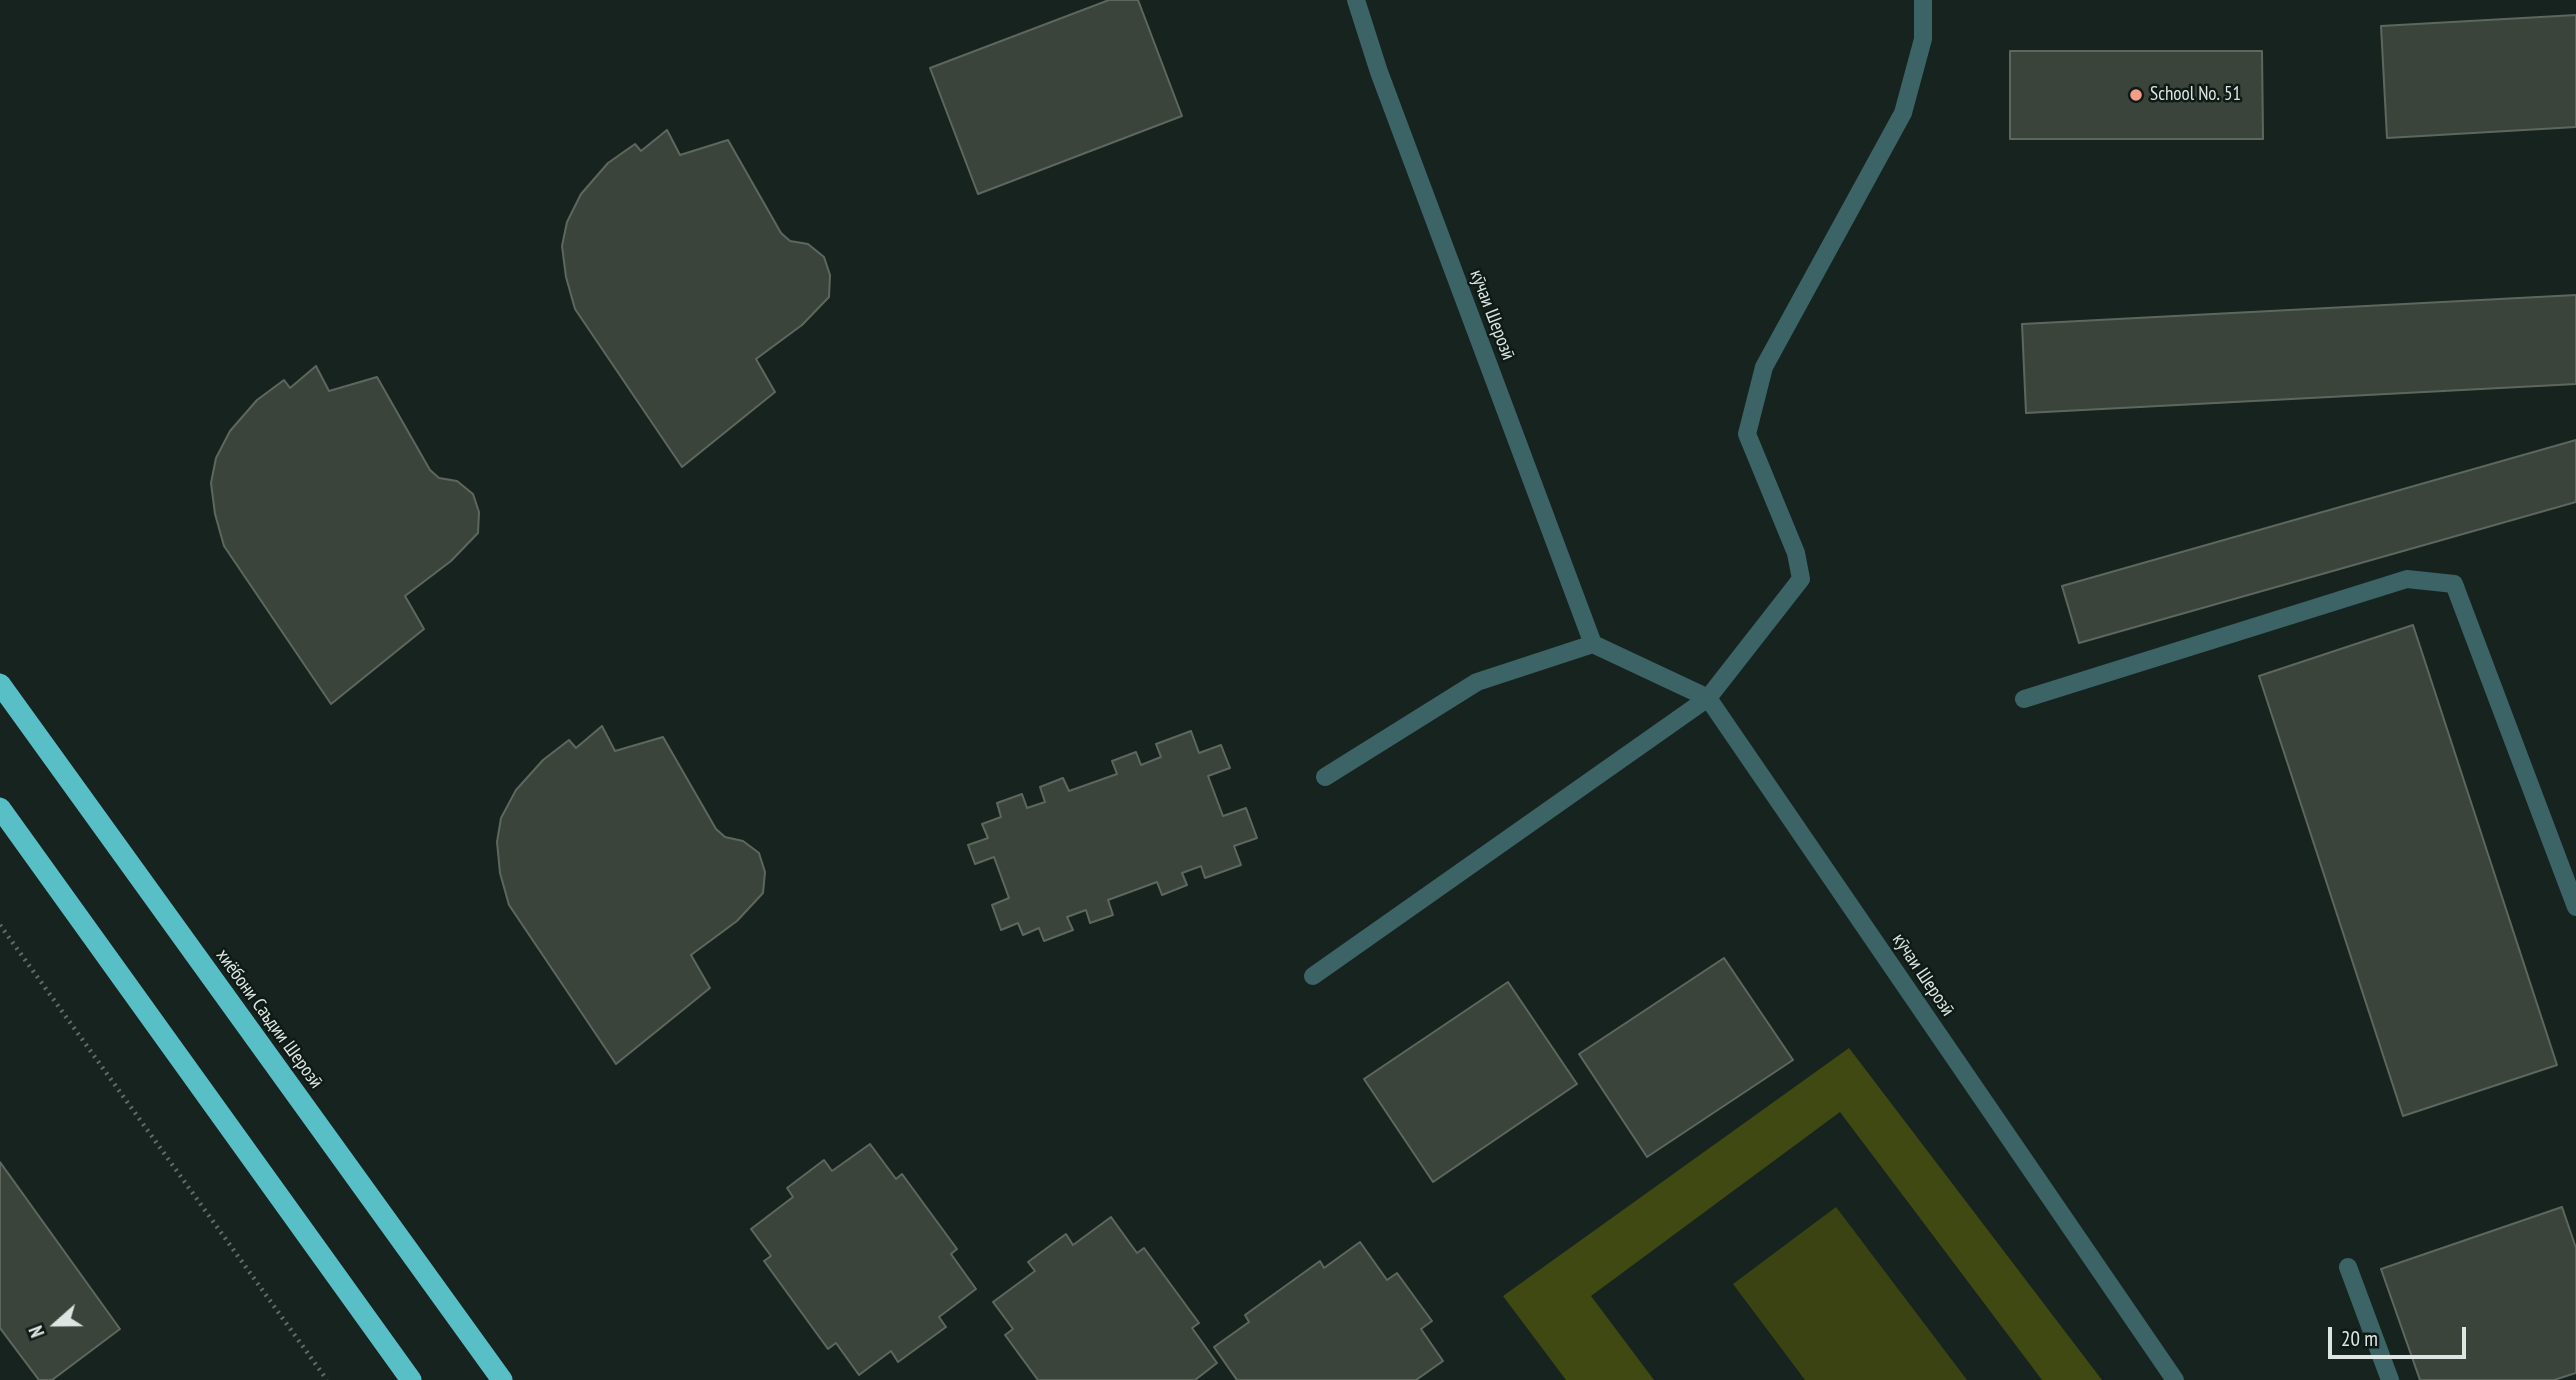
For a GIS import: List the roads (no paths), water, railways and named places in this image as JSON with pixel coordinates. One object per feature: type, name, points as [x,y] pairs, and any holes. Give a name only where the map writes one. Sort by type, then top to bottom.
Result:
[{"type":"highway","name":"хиёбони Саъдии Шерозӣ","points":[[0,684],[502,1380]]},
{"type":"highway","points":[[0,808],[411,1380]]},
{"type":"lane","name":"кӯчаи Шерозӣ","points":[[1356,0],[1384,85],[1593,644]]},
{"type":"lane","points":[[1312,976],[1708,698],[1801,579],[1796,552],[1747,434],[1764,367],[1903,113],[1923,39],[1923,0]]},
{"type":"lane","points":[[2024,699],[2407,579],[2454,584],[2576,907]]},
{"type":"lane","points":[[1325,777],[1477,682],[1593,644],[1708,698]]},
{"type":"lane","name":"кӯчаи Шерозӣ","points":[[1708,698],[2175,1380]]},
{"type":"lane","points":[[2348,1267],[2390,1380]]},
{"type":"place","name":"School No. 51","points":[[2136,95]]}]
